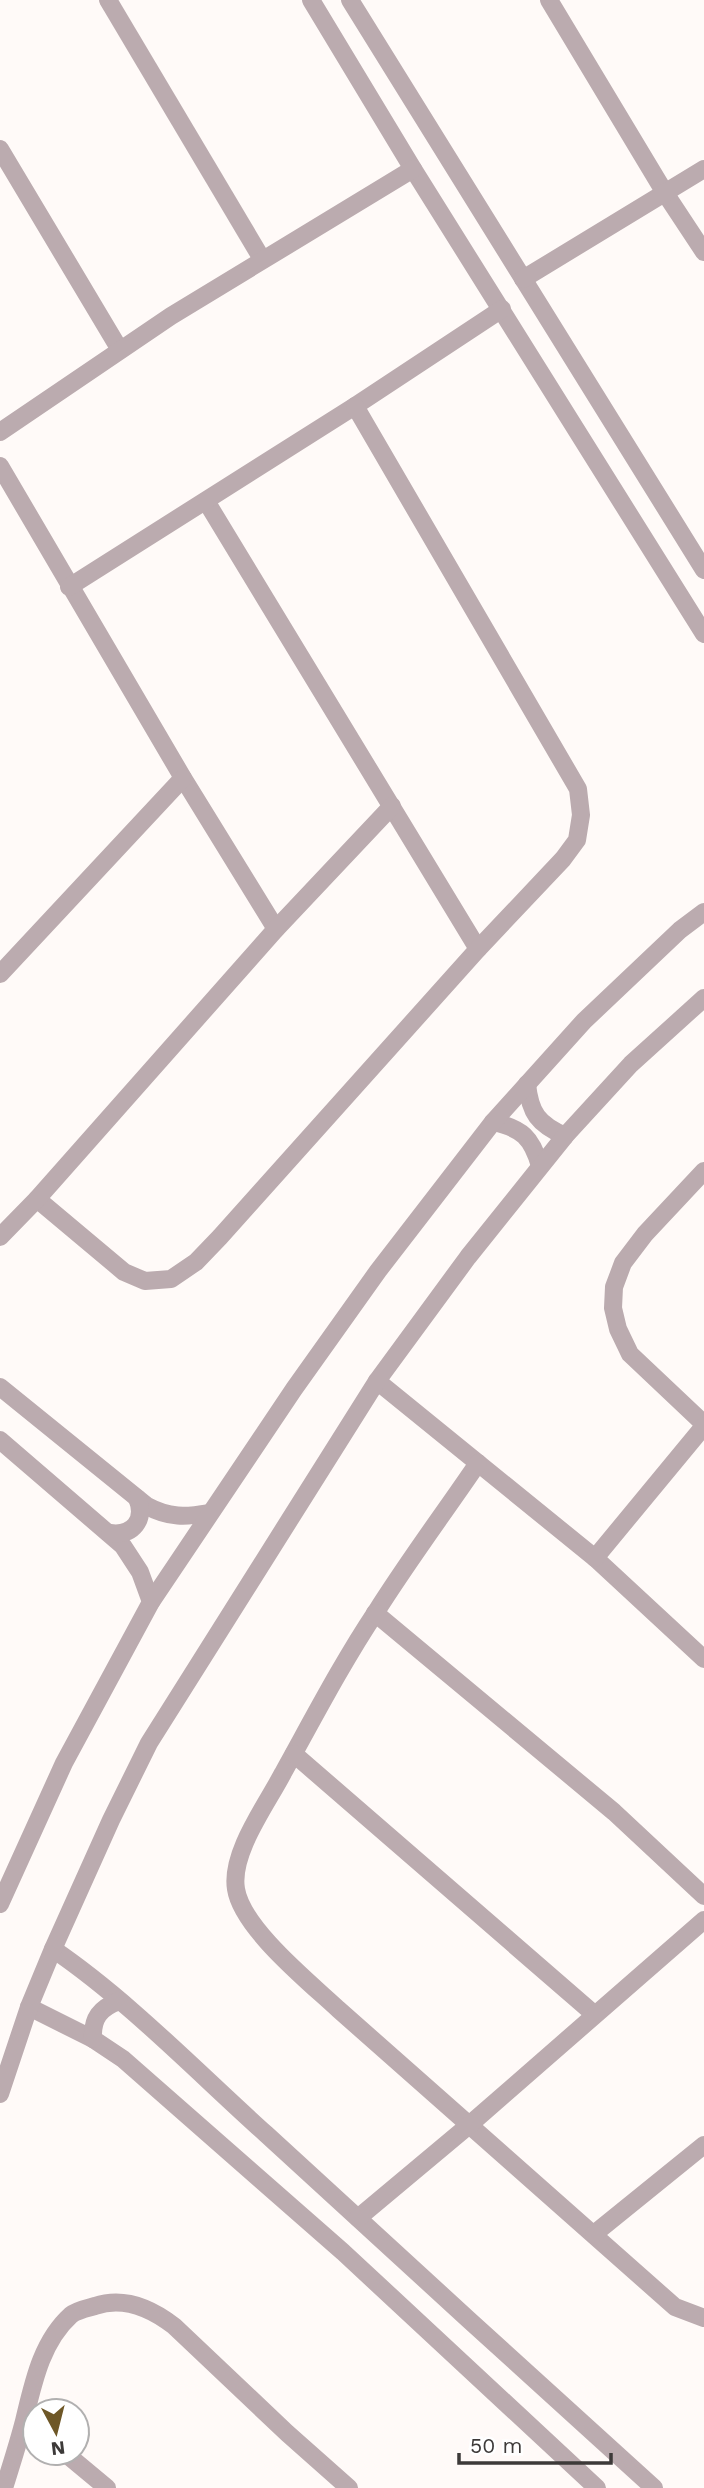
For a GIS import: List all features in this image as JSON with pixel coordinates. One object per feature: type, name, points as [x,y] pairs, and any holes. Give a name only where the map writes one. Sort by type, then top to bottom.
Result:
[{"type":"street","points":[[108,0],[262,259]]},
{"type":"street","points":[[311,0],[413,169],[704,634]]},
{"type":"street","points":[[350,0],[704,570]]},
{"type":"street","points":[[549,0],[665,193],[704,252]]},
{"type":"street","points":[[0,149],[120,350]]},
{"type":"street","points":[[0,432],[120,350],[262,259],[413,169]]},
{"type":"street","points":[[523,279],[704,169]]},
{"type":"street","points":[[69,587],[355,406],[502,309]]},
{"type":"street","points":[[37,1199],[124,1272],[145,1281],[171,1279],[195,1262],[220,1237],[478,949],[542,883],[577,839],[581,814],[578,789],[355,406]]},
{"type":"street","points":[[0,466],[69,587],[276,929]]},
{"type":"street","points":[[206,501],[478,949]]},
{"type":"street","points":[[3,966],[183,778]]},
{"type":"street","points":[[0,1237],[37,1199],[276,929],[392,806]]},
{"type":"street","points":[[0,1903],[64,1763],[151,1602],[209,1513],[378,1271],[493,1122],[584,1021],[680,930],[704,912]]},
{"type":"street","points":[[0,2094],[29,2007],[53,1949],[149,1743],[377,1381],[468,1256],[565,1136],[631,1065],[704,998]]},
{"type":"street","points":[[527,1084],[528,1102],[536,1117],[549,1129],[565,1136]]},
{"type":"street","points":[[493,1122],[511,1126],[525,1135],[535,1149],[540,1166]]},
{"type":"street","points":[[595,1558],[704,1425],[630,1354],[618,1329],[613,1308],[614,1287],[623,1263],[645,1234],[704,1171]]},
{"type":"street","points":[[377,1381],[595,1558],[704,1659]]},
{"type":"street","points":[[0,1387],[137,1499],[158,1512],[182,1517],[209,1513]]},
{"type":"street","points":[[0,1440],[110,1533],[132,1559],[143,1578],[151,1602]]},
{"type":"street","points":[[478,1463],[375,1613],[294,1754],[247,1841],[236,1867],[236,1889],[242,1908],[292,1966],[468,2126],[674,2307],[704,2318]]},
{"type":"street","points":[[110,1533],[120,1534],[136,1525],[140,1517],[137,1499]]},
{"type":"street","points":[[375,1613],[614,1812],[704,1896]]},
{"type":"street","points":[[294,1754],[594,2014]]},
{"type":"street","points":[[358,2218],[704,1920]]},
{"type":"street","points":[[53,1949],[119,2001],[654,2488]]},
{"type":"street","points":[[93,2039],[92,2028],[96,2016],[101,2010],[119,2001]]},
{"type":"street","points":[[29,2007],[93,2039],[123,2059],[344,2252],[597,2488]]},
{"type":"street","points":[[594,2234],[704,2145]]},
{"type":"street","points":[[30,2397],[31,2387],[51,2339],[72,2314],[105,2302],[134,2304],[155,2312],[174,2326],[349,2488]]},
{"type":"street","points":[[4,2488],[21,2446]]},
{"type":"street","points":[[82,2467],[107,2488]]}]
